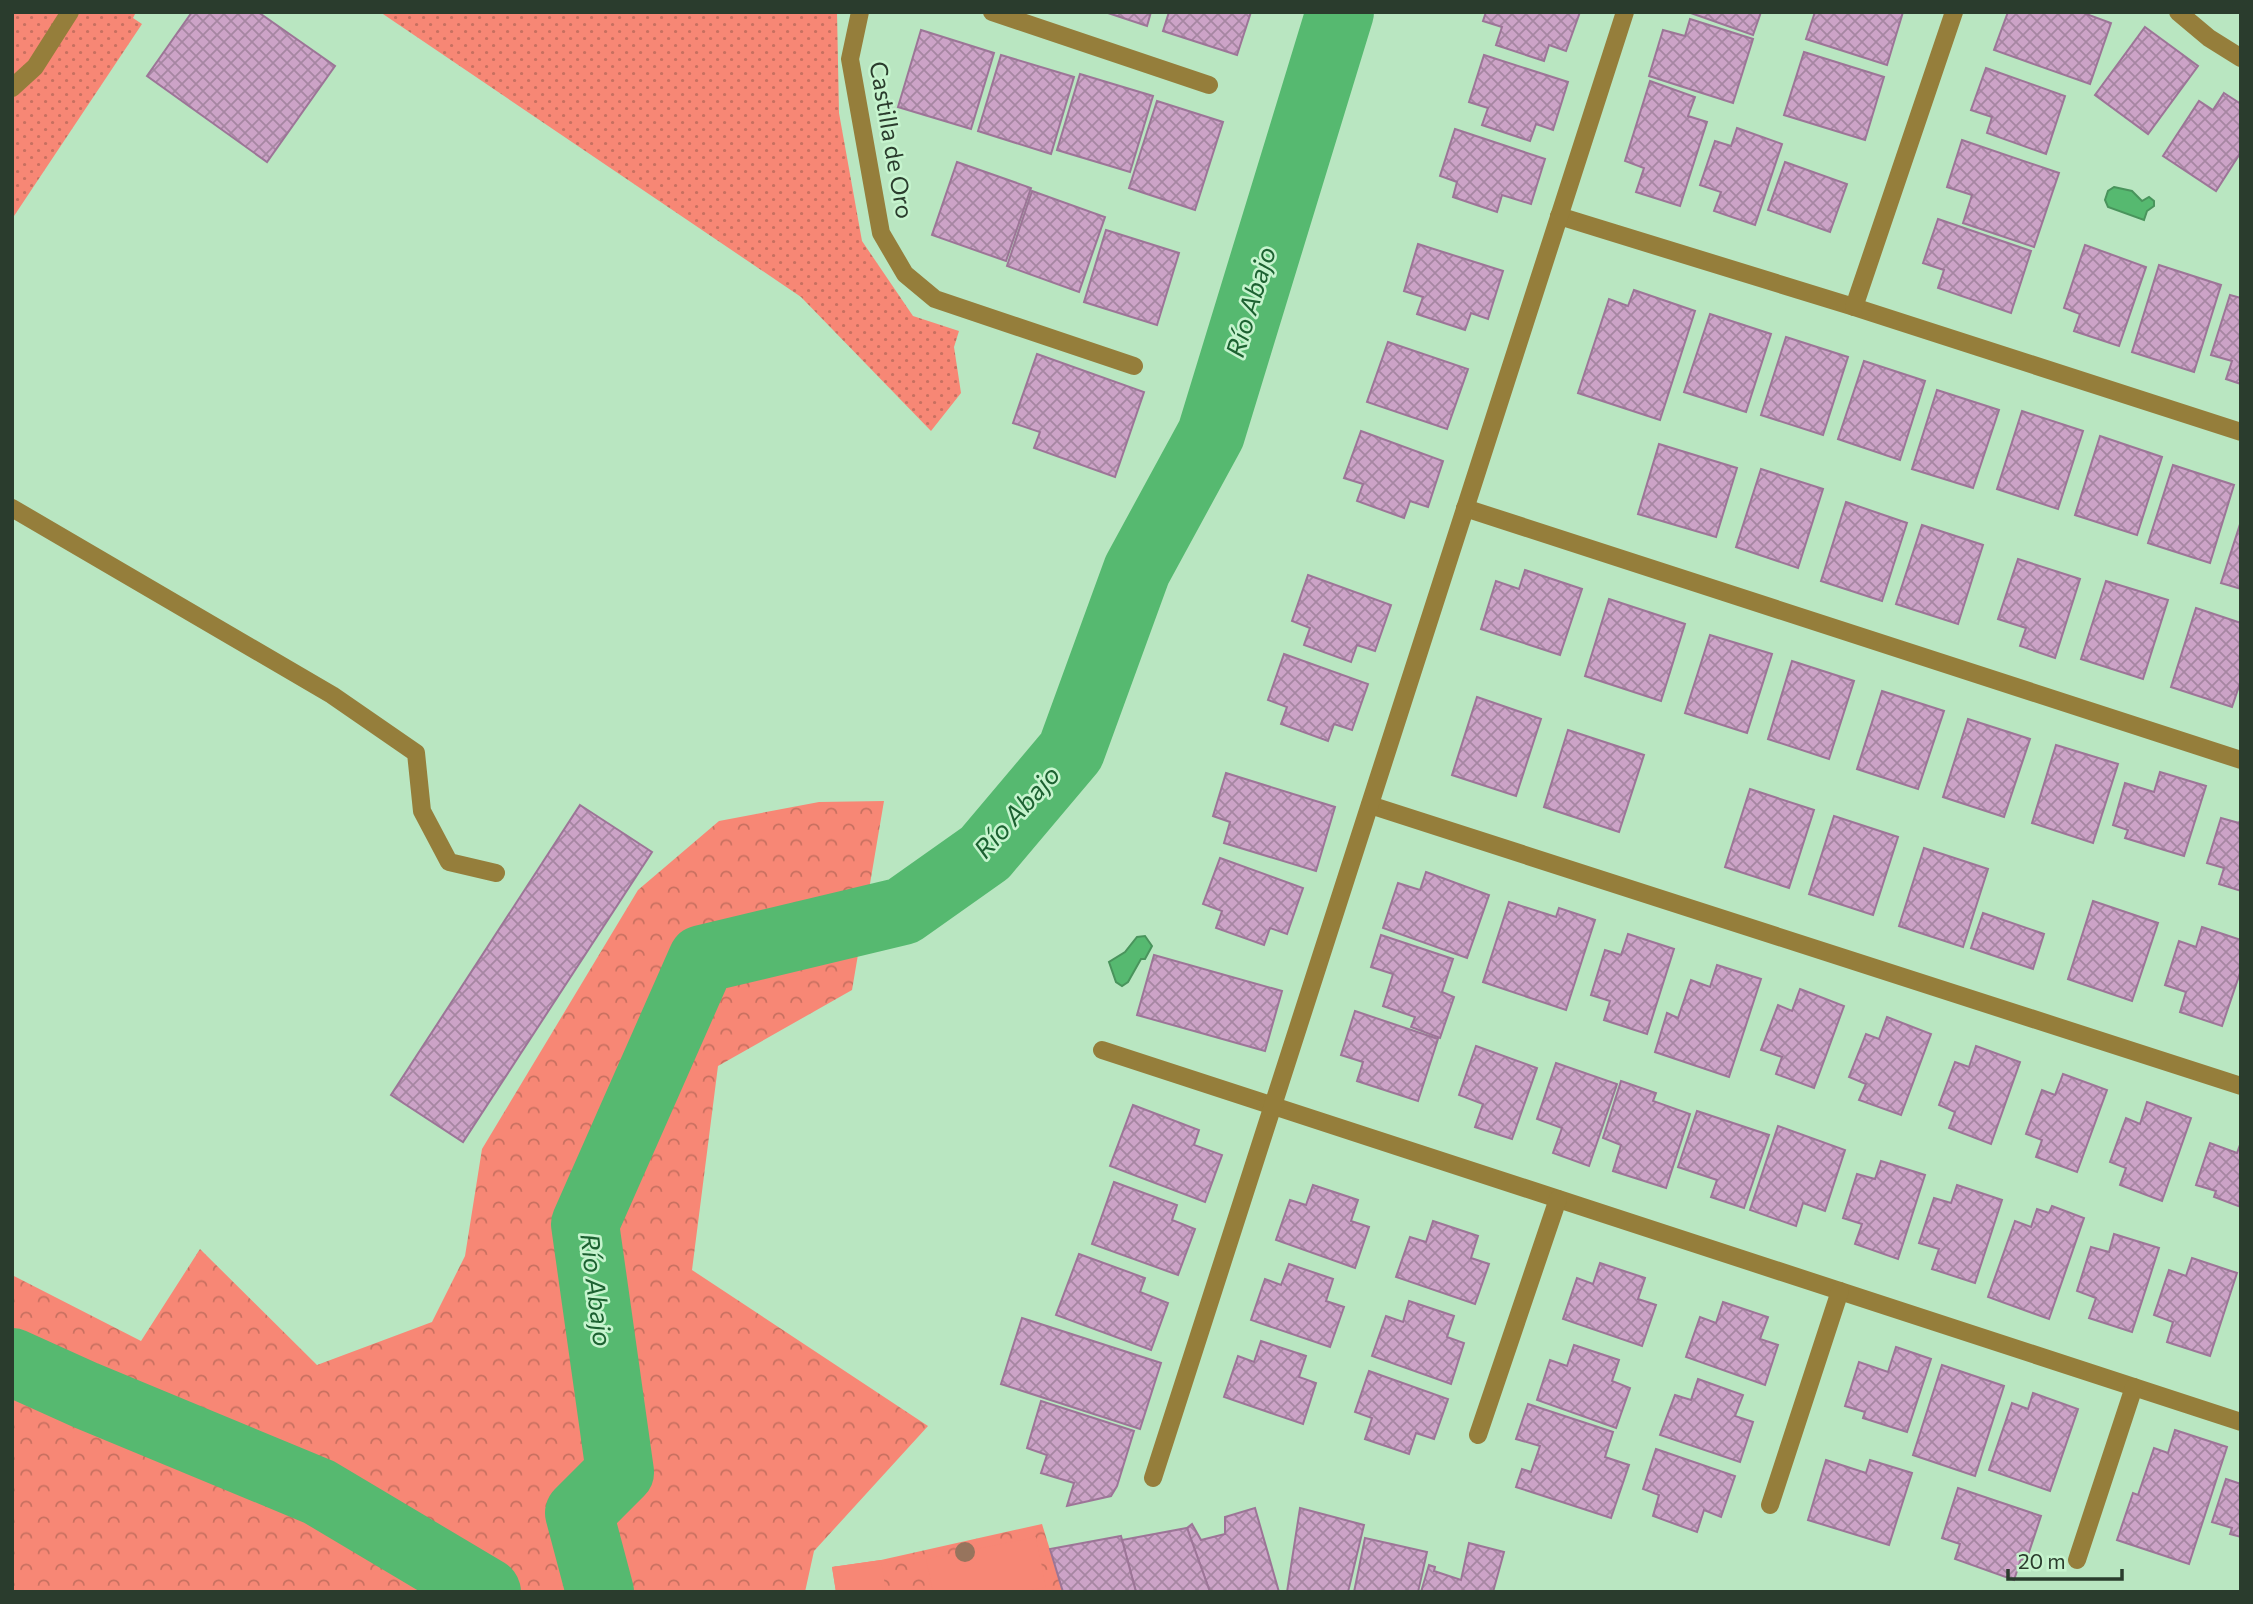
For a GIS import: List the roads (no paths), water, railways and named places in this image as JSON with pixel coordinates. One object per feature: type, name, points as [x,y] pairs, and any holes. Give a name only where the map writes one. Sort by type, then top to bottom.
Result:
[{"type":"street","points":[[12,89],[35,67],[70,12]]},
{"type":"street","name":"Castilla de Oro","points":[[860,12],[850,59],[881,233],[905,274],[935,299],[1134,366]]},
{"type":"street","points":[[992,12],[1209,85]]},
{"type":"street","points":[[1153,1478],[1625,12]]},
{"type":"street","points":[[1854,307],[1954,12]]},
{"type":"street","points":[[2178,12],[2209,38],[2241,58]]},
{"type":"street","points":[[1559,216],[1854,307],[2241,432]]},
{"type":"street","points":[[12,508],[332,695],[416,754],[422,811],[449,862],[496,873]]},
{"type":"street","points":[[1465,508],[2241,760]]},
{"type":"street","points":[[1370,805],[2241,1086]]},
{"type":"street","points":[[1102,1050],[2241,1422]]},
{"type":"street","points":[[1478,1435],[1558,1199]]},
{"type":"street","points":[[1770,1505],[1840,1291]]},
{"type":"street","points":[[2077,1560],[2134,1387]]},
{"type":"waterway","name":"Río Abajo","points":[[600,1592],[579,1513],[620,1472],[585,1224],[702,959],[903,911],[985,853],[1071,751],[1137,570],[1211,434],[1340,12]]},
{"type":"waterway","name":"Río Abajo","points":[[12,1362],[319,1492],[487,1592]]}]
